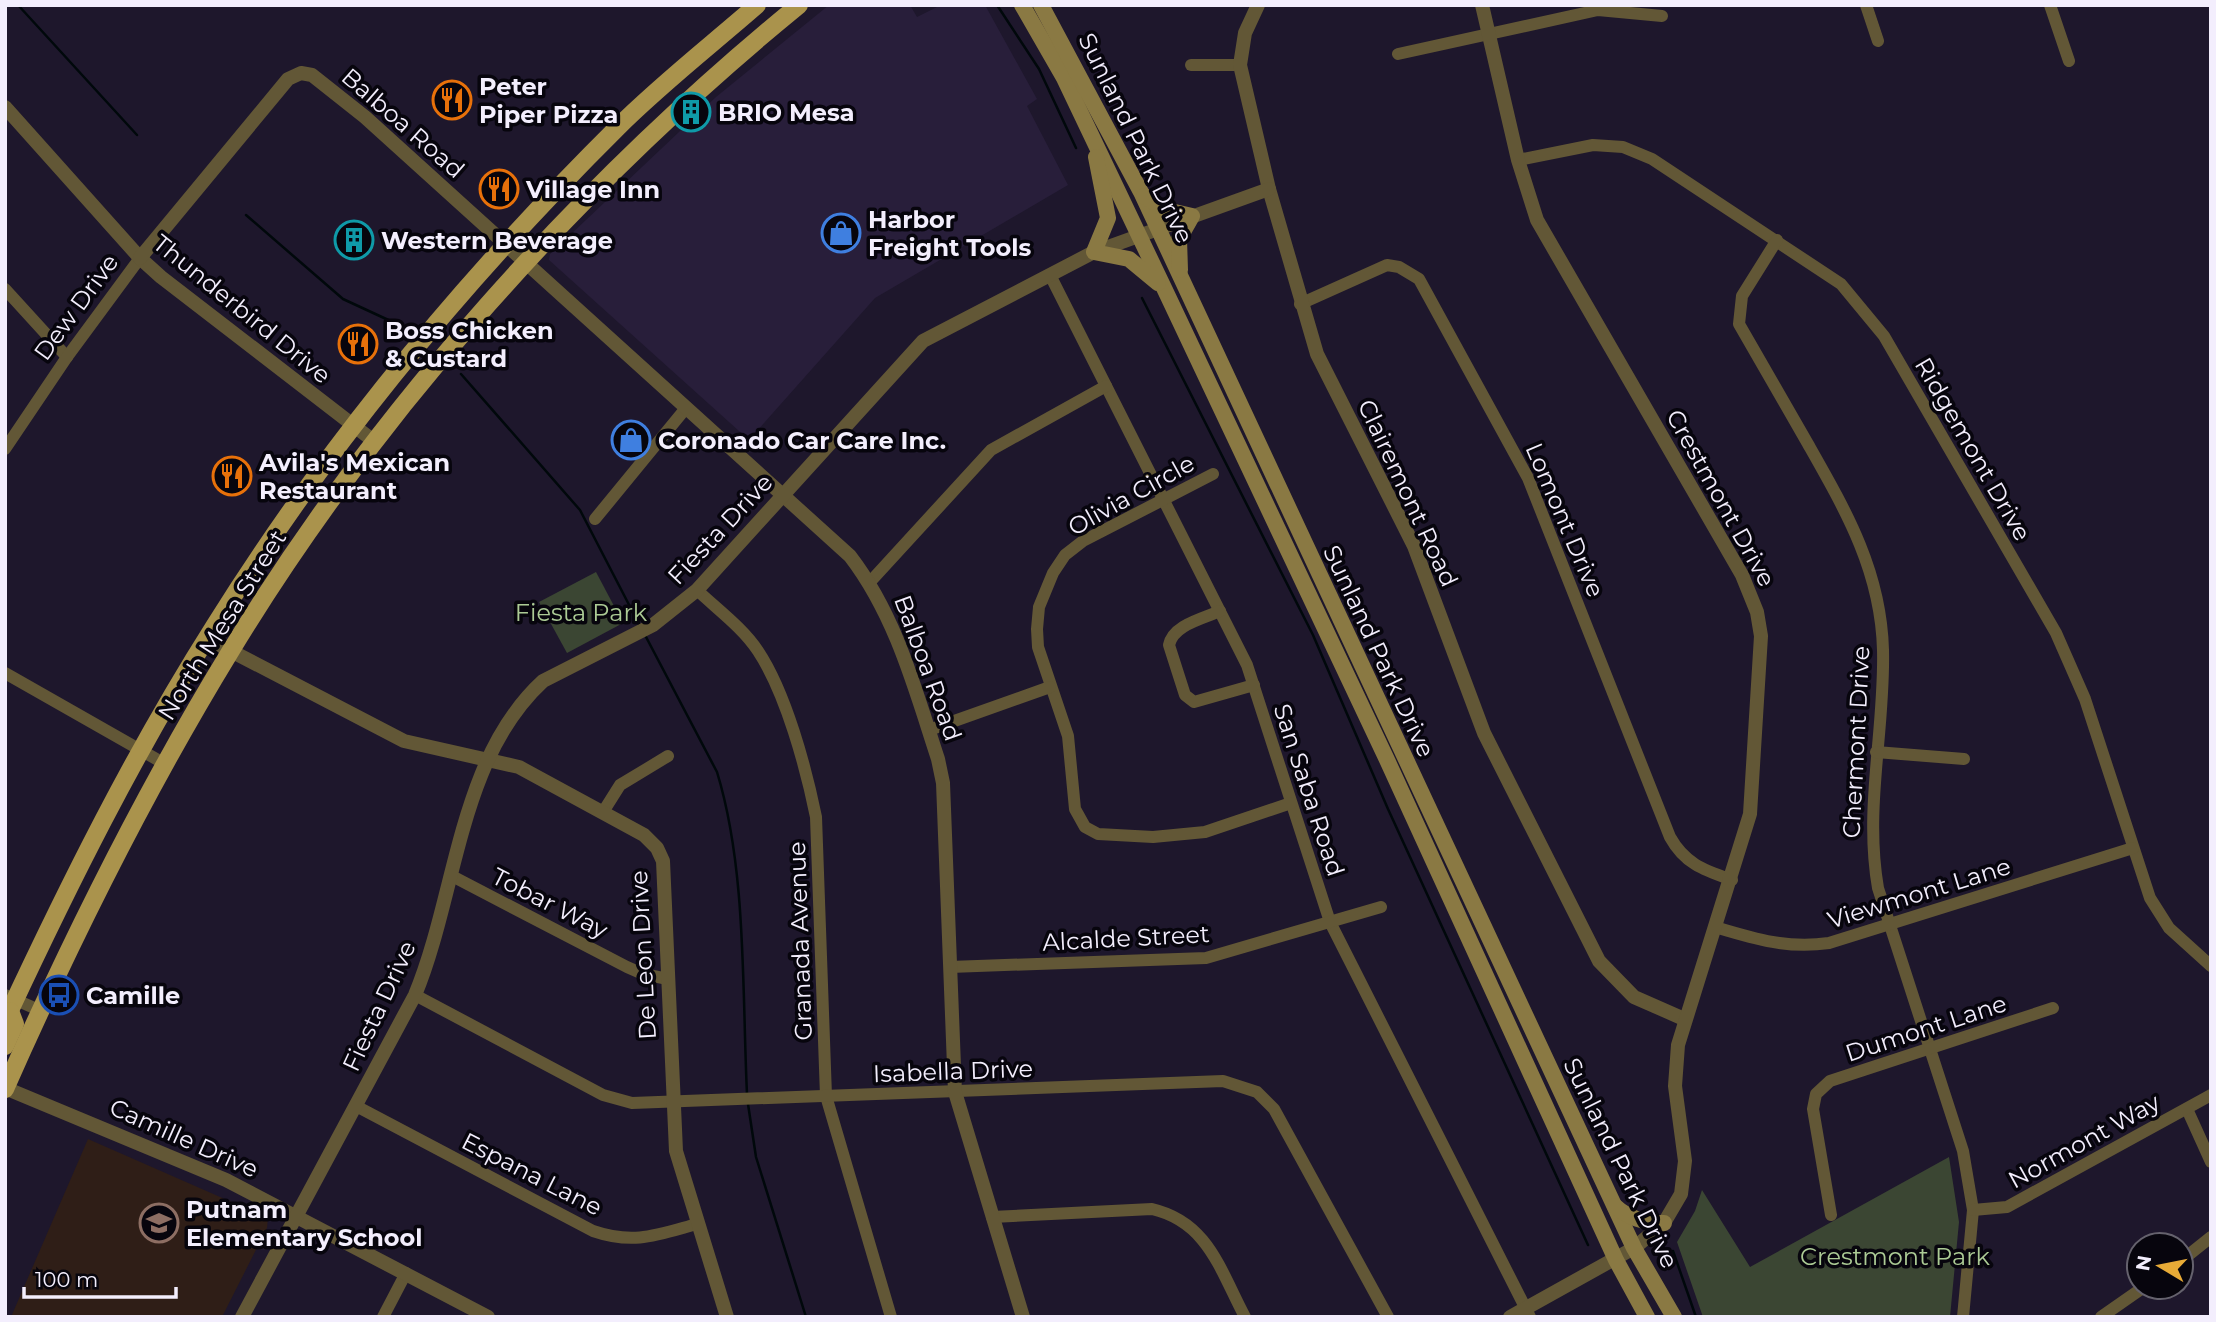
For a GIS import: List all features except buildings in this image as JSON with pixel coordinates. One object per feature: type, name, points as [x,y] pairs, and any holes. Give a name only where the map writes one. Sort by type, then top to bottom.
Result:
[{"type":"main road","name":"North Mesa Street","points":[[9,1007],[141,750],[206,638],[352,426],[505,245],[619,126],[757,5]]},
{"type":"main road","name":"North Mesa Street","points":[[5,1088],[165,764],[230,652],[279,576],[375,442],[525,263],[637,149],[741,52],[799,5]]},
{"type":"main road","name":"Sunland Park Drive","points":[[1022,5],[1092,136],[1394,775],[1616,1259],[1647,1317]]},
{"type":"main road","name":"Sunland Park Drive","points":[[1041,5],[1142,194],[1156,229],[1634,1248],[1674,1317]]},
{"type":"main road","points":[[1042,39],[1057,31]]},
{"type":"main road","points":[[619,126],[637,149]]},
{"type":"main road","points":[[1092,136],[1108,218],[1094,252],[1129,260],[1165,290]]},
{"type":"main road","points":[[1142,194],[1164,210],[1192,216],[1179,239],[1180,279]]},
{"type":"main road","points":[[5,1046],[15,1024],[9,1007]]},
{"type":"main road","points":[[1614,1205],[1635,1219],[1647,1223],[1664,1223]]},
{"type":"street","name":"Clairemont Road","points":[[1258,5],[1245,33],[1240,65],[1269,189],[1300,304],[1317,354],[1414,546],[1484,733],[1599,961],[1634,997],[1684,1019]]},
{"type":"street","name":"Crestmont Drive","points":[[1482,5],[1518,160],[1537,220],[1742,575],[1757,612],[1761,660],[1751,797],[1732,880],[1684,1019],[1675,1086],[1685,1161],[1684,1180],[1678,1202],[1664,1223],[1634,1248],[1528,1312],[1510,1317]]},
{"type":"street","points":[[1866,5],[1878,41]]},
{"type":"street","points":[[2050,5],[2069,61]]},
{"type":"street","points":[[1398,54],[1599,8],[1662,16]]},
{"type":"street","points":[[1191,65],[1240,65]]},
{"type":"street","name":"Balboa Road","points":[[300,73],[312,75],[365,117],[850,556],[870,582],[898,639],[929,730],[943,782],[955,1092],[1023,1317]]},
{"type":"street","name":"Dew Drive","points":[[5,449],[139,258],[288,79],[300,73]]},
{"type":"street","name":"Thunderbird Drive","points":[[5,107],[139,258],[375,442]]},
{"type":"street","name":"Ridgemont Drive","points":[[1518,160],[1594,145],[1623,147],[1652,159],[1841,284],[1884,335],[2056,633],[2085,699],[2150,898],[2169,928],[2211,967]]},
{"type":"street","name":"Fiesta Drive","points":[[242,1317],[415,995],[428,964],[479,776],[486,759],[529,694],[543,681],[648,627],[697,590],[923,341],[1094,252],[1269,189]]},
{"type":"street","name":"Chermont Drive","points":[[1777,240],[1742,296],[1739,324],[1850,518],[1872,573],[1878,600],[1883,653],[1871,836],[1878,888],[1963,1151],[1973,1210],[1963,1317]]},
{"type":"street","name":"Lomont Drive","points":[[1300,304],[1387,265],[1399,267],[1419,279],[1528,478],[1670,837],[1687,861],[1701,870],[1732,880]]},
{"type":"street","name":"San Saba Road","points":[[1050,275],[1220,611],[1254,685],[1330,922],[1528,1312]]},
{"type":"street","points":[[5,289],[67,357]]},
{"type":"street","points":[[870,582],[991,450],[1106,386]]},
{"type":"street","points":[[594,519],[687,408]]},
{"type":"street","name":"Olivia Circle","points":[[1213,474],[1083,541],[1065,555],[1052,573],[1039,607],[1038,647],[1068,736],[1075,809],[1085,827],[1098,834],[1153,837],[1205,832],[1291,803]]},
{"type":"street","name":"Granada Avenue","points":[[697,590],[757,649],[772,675],[808,778],[816,817],[826,1096],[891,1317]]},
{"type":"street","points":[[1220,611],[1177,631],[1171,637],[1169,645],[1185,695],[1194,702],[1203,701],[1254,685]]},
{"type":"street","name":"De Leon Drive","points":[[206,638],[404,741],[519,768],[644,835],[657,848],[663,861],[676,1151],[727,1317]]},
{"type":"street","points":[[5,673],[165,764]]},
{"type":"street","points":[[929,730],[1050,687]]},
{"type":"street","points":[[1876,752],[1964,759]]},
{"type":"street","points":[[603,813],[620,785],[668,756]]},
{"type":"street","name":"Viewmont Lane","points":[[1715,927],[1772,944],[1805,947],[1829,943],[2133,848]]},
{"type":"street","name":"Tobar Way","points":[[452,876],[635,971],[668,979]]},
{"type":"street","name":"Alcalde Street","points":[[950,967],[1206,958],[1381,907]]},
{"type":"street","name":"Isabella Drive","points":[[415,995],[603,1095],[632,1103],[1223,1081],[1257,1092],[1274,1110],[1388,1317]]},
{"type":"street","points":[[9,1007],[41,1011]]},
{"type":"street","name":"Dumont Lane","points":[[1831,1215],[1815,1124],[1815,1094],[1830,1081],[2053,1009]]},
{"type":"street","name":"Camille Drive","points":[[5,1088],[215,1175],[297,1214],[488,1317]]},
{"type":"street","name":"Normont Way","points":[[1973,1210],[2007,1207],[2211,1096]]},
{"type":"street","name":"Espana Lane","points":[[356,1106],[593,1231],[616,1238],[638,1240],[697,1224]]},
{"type":"street","points":[[2187,1109],[2211,1162]]},
{"type":"street","points":[[992,1217],[1152,1209],[1174,1215],[1199,1233],[1245,1317]]},
{"type":"street","points":[[2195,1250],[2211,1237]]},
{"type":"street","points":[[383,1317],[406,1273]]},
{"type":"street","points":[[2101,1317],[2125,1300]]},
{"type":"shaded area","points":[[829,5],[910,5],[917,17],[941,5],[985,5],[1037,99],[1027,106],[1068,185],[875,298],[749,440],[549,260],[550,254],[716,97]]},
{"type":"shaded area","name":"Putnam Elementary School","points":[[88,1139],[268,1218],[267,1228],[222,1317],[11,1317]]},
{"type":"green space","name":"Fiesta Park","points":[[596,572],[623,623],[567,653],[539,602]]},
{"type":"green space","name":"Crestmont Park","points":[[1949,1157],[1959,1222],[1950,1317],[1703,1317],[1677,1242],[1695,1211],[1702,1190],[1750,1267]]},
{"type":"waterway","points":[[18,5],[137,135]]},
{"type":"waterway","points":[[997,5],[1039,69],[1076,148]]},
{"type":"waterway","points":[[246,215],[343,299],[397,324]]},
{"type":"waterway","points":[[1142,298],[1313,635],[1388,809],[1588,1245]]},
{"type":"waterway","points":[[461,374],[580,510],[640,626]]},
{"type":"waterway","points":[[645,635],[717,772],[727,810],[734,849],[741,931],[747,1094]]},
{"type":"waterway","points":[[748,1104],[756,1157],[806,1317]]},
{"type":"waterway","points":[[1673,1251],[1696,1317]]},
{"type":"place","name":"Peter Piper Pizza","points":[[452,100]]},
{"type":"place","name":"BRIO Mesa","points":[[691,112]]},
{"type":"place","name":"Village Inn","points":[[499,189]]},
{"type":"place","name":"Harbor Freight Tools","points":[[841,233]]},
{"type":"place","name":"Western Beverage","points":[[354,240]]},
{"type":"place","name":"Boss Chicken & Custard","points":[[358,344]]},
{"type":"place","name":"Coronado Car Care Inc.","points":[[631,440]]},
{"type":"place","name":"Avila's Mexican Restaurant","points":[[232,476]]},
{"type":"place","name":"Camille","points":[[59,995]]},
{"type":"place","name":"Putnam Elementary School","points":[[159,1223]]}]
